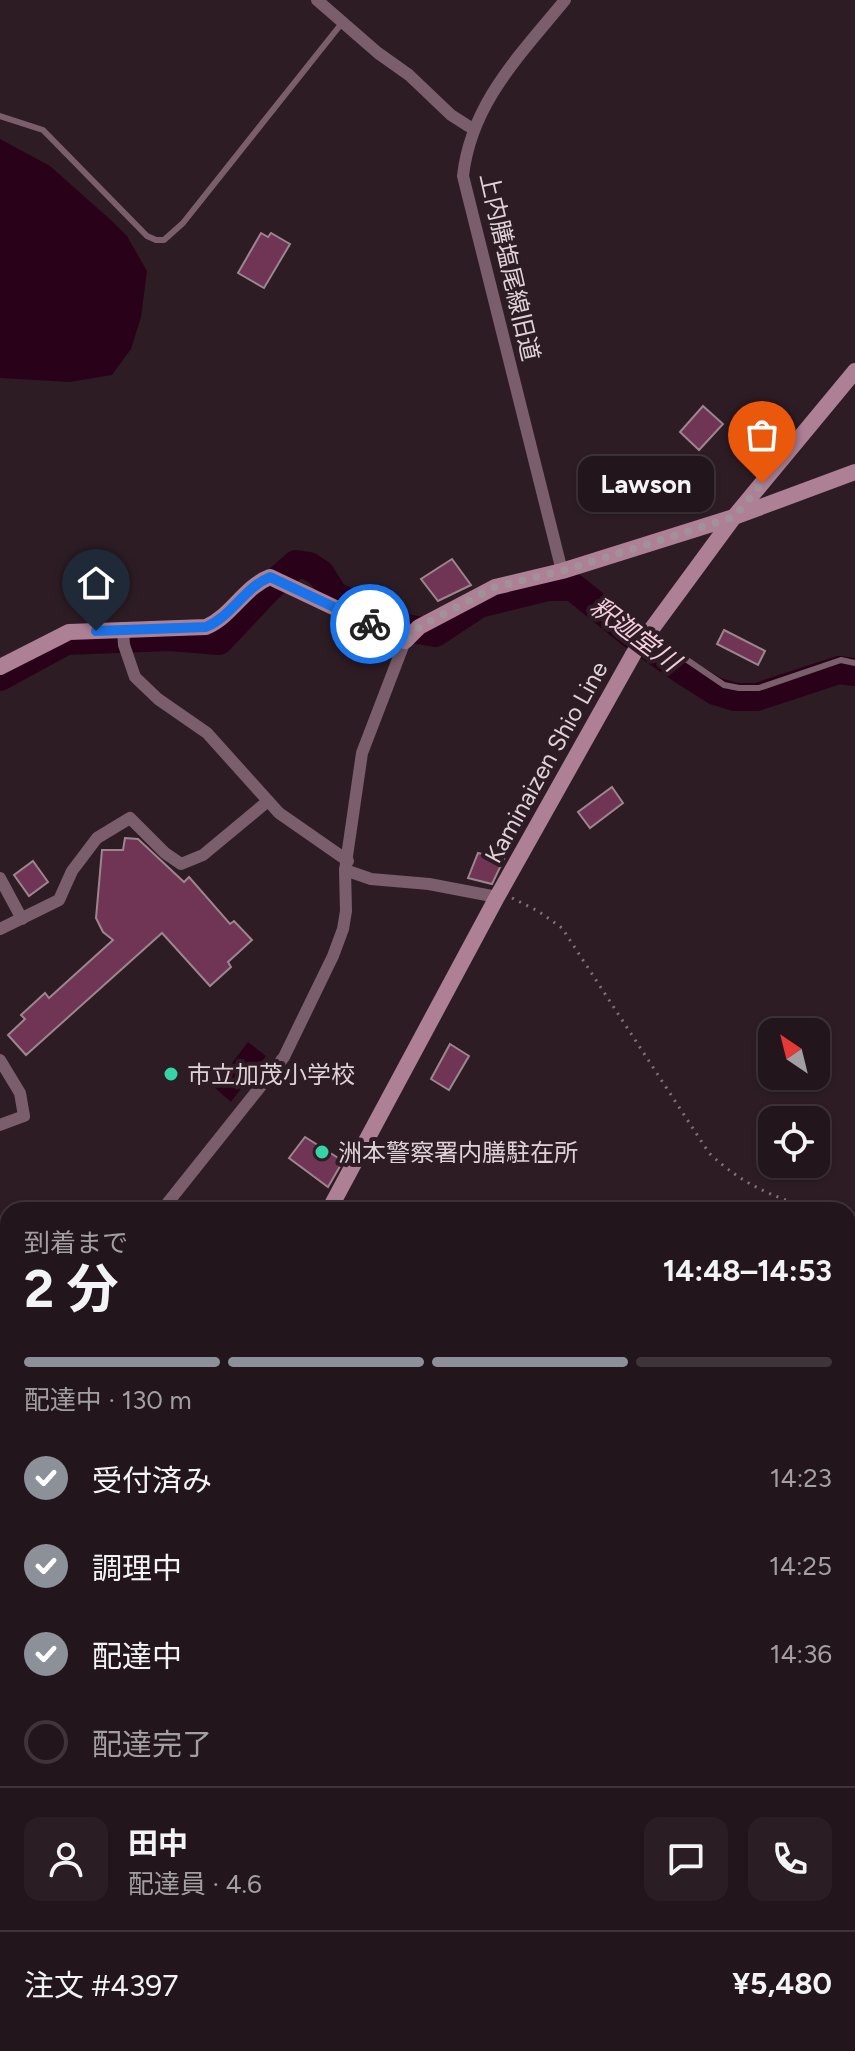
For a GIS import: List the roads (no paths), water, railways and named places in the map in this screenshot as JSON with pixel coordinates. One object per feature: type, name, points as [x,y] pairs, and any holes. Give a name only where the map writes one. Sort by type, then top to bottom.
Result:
[{"type":"main road","name":"Kaminaizen Shio Line","points":[[333,1202],[497,897],[634,653],[734,517],[855,371]]},
{"type":"main road","points":[[0,667],[69,632],[123,636],[206,627],[220,621],[258,582],[278,580],[411,634],[495,587],[562,571],[734,517],[855,472]]},
{"type":"street","points":[[317,0],[409,75],[451,115],[473,129]]},
{"type":"street","name":"上内膳塩尾線旧道","points":[[562,571],[463,176],[466,150],[473,129],[498,82],[565,0]]},
{"type":"street","points":[[168,1202],[284,1057],[343,929],[349,829],[362,753],[411,634]]},
{"type":"street","points":[[123,636],[135,677],[158,699],[207,733],[268,801],[346,865],[371,879],[429,884],[497,897]]},
{"type":"street","points":[[0,929],[59,900],[72,871],[97,838],[130,818],[165,853],[181,864],[203,855],[268,801]]},
{"type":"street","points":[[0,878],[22,919]]},
{"type":"street","points":[[0,1060],[6,1083],[20,1093],[24,1116],[0,1125]]},
{"type":"lane","points":[[0,116],[43,130],[147,236],[164,240],[183,223],[343,22]]},
{"type":"lane","points":[[648,636],[724,685],[739,688],[759,688],[841,660],[855,663]]},
{"type":"waterway","name":"釈迦堂川","points":[[0,677],[66,641],[170,637],[219,641],[296,564],[309,566],[321,574],[334,595],[400,627],[435,633],[479,604],[548,587],[573,587],[685,672],[715,691],[735,697],[757,697],[839,670],[855,672]]},
{"type":"place","name":"Lawson","points":[[762,483]]},
{"type":"place","name":"市立加茂小学校","points":[[171,1074]]},
{"type":"place","name":"洲本警察署内膳駐在所","points":[[322,1152]]}]
